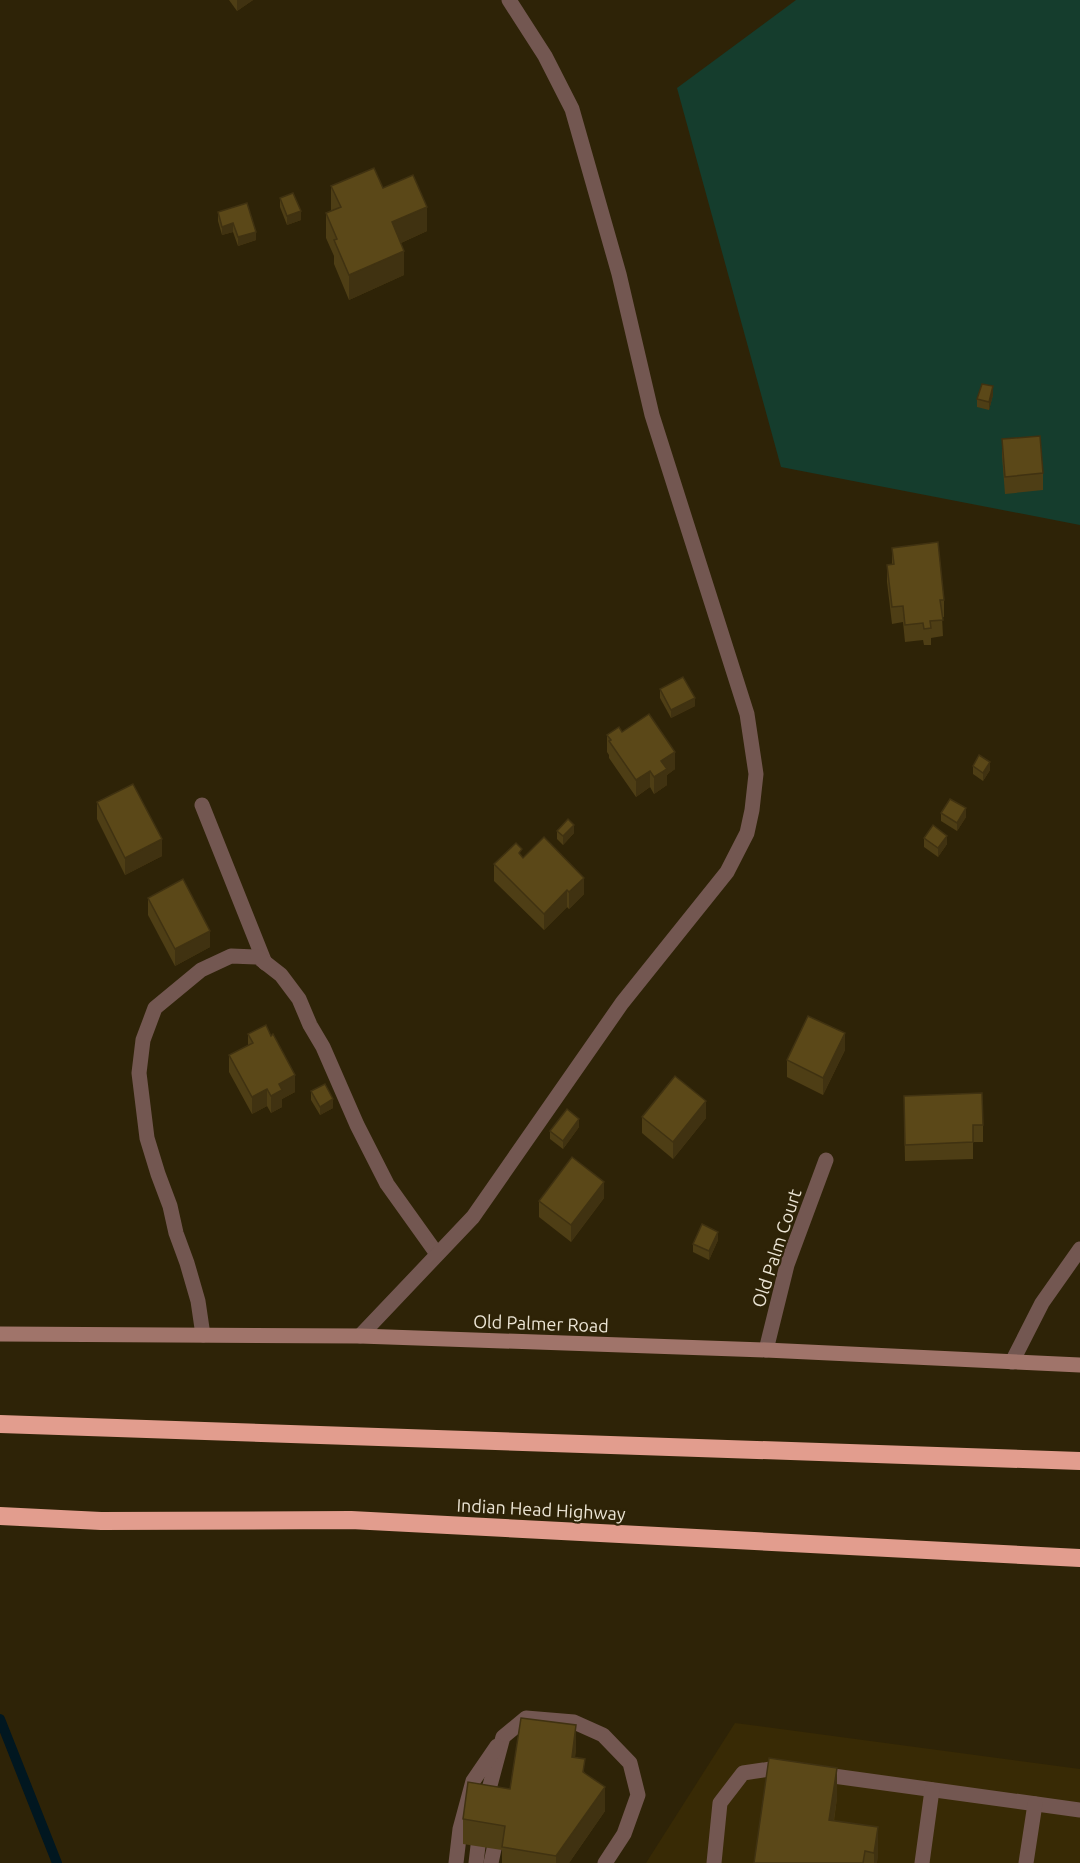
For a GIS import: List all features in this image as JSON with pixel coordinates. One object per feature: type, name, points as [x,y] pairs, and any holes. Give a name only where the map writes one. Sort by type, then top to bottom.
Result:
[{"type":"highway","points":[[0,1424],[405,1436],[1080,1461]]},
{"type":"highway","name":"Indian Head Highway","points":[[0,1516],[101,1521],[351,1520],[1080,1557]]},
{"type":"street","points":[[360,1336],[473,1217],[622,1003],[727,872],[747,833],[752,810],[756,774],[747,714],[652,415],[619,274],[572,109],[545,56],[509,0]]},
{"type":"street","points":[[202,805],[265,963]]},
{"type":"street","points":[[203,1335],[195,1291],[147,1138],[139,1073],[143,1040],[155,1008],[201,970],[231,956],[258,957],[280,975],[299,999],[387,1184],[437,1254]]},
{"type":"street","name":"Old Palm Court","points":[[765,1350],[787,1265],[826,1160]]},
{"type":"street","points":[[1012,1362],[1042,1303],[1080,1249]]},
{"type":"street","name":"Old Palmer Road","points":[[0,1334],[360,1336],[765,1350],[1080,1365]]},
{"type":"street","points":[[456,1863],[460,1829],[473,1781],[503,1737],[526,1718],[574,1722],[603,1735],[630,1763],[638,1796],[624,1834],[605,1863]]},
{"type":"street","points":[[483,1809],[503,1737]]},
{"type":"street","points":[[499,1812],[503,1737]]},
{"type":"street","points":[[714,1863],[720,1803],[742,1773],[777,1768],[1080,1810]]},
{"type":"street","points":[[922,1863],[932,1790]]},
{"type":"street","points":[[1026,1863],[1035,1804]]},
{"type":"street","points":[[476,1863],[488,1853]]},
{"type":"shaded area","points":[[735,1723],[1080,1769],[1080,1863],[646,1863]]},
{"type":"green space","points":[[796,0],[1080,0],[1080,525],[781,467],[677,88]]},
{"type":"building","points":[[374,168],[383,188],[413,175],[427,207],[392,222],[404,251],[349,275],[334,240],[337,239],[326,213],[341,207],[331,186]]},
{"type":"building","points":[[293,193],[301,211],[287,216],[280,198]]},
{"type":"building","points":[[247,203],[256,232],[238,237],[233,223],[222,227],[218,212]]},
{"type":"building","points":[[982,384],[993,386],[989,402],[977,399]]},
{"type":"building","points":[[1040,436],[1043,473],[1005,477],[1002,439]]},
{"type":"building","points":[[938,542],[944,600],[940,600],[943,620],[930,621],[931,628],[924,629],[923,623],[905,625],[903,606],[892,607],[887,565],[894,564],[892,548]]},
{"type":"building","points":[[683,677],[695,698],[671,710],[660,689]]},
{"type":"building","points":[[649,714],[675,752],[661,761],[667,769],[654,777],[650,771],[636,780],[607,735],[619,727],[622,732]]},
{"type":"building","points":[[979,755],[990,762],[983,773],[973,766]]},
{"type":"building","points":[[133,784],[162,839],[125,858],[97,802]]},
{"type":"building","points":[[950,799],[966,808],[957,823],[941,813]]},
{"type":"building","points":[[568,819],[574,825],[563,836],[557,831]]},
{"type":"building","points":[[933,825],[947,836],[938,848],[924,838]]},
{"type":"building","points":[[544,837],[584,878],[569,892],[567,890],[544,914],[494,864],[516,843],[522,849],[519,853],[523,858]]},
{"type":"building","points":[[183,879],[210,931],[175,949],[148,898]]},
{"type":"building","points":[[808,1016],[845,1033],[823,1078],[787,1060]]},
{"type":"building","points":[[266,1025],[295,1075],[279,1084],[282,1090],[271,1096],[267,1089],[252,1097],[229,1055],[253,1043],[248,1034]]},
{"type":"building","points":[[675,1076],[706,1101],[673,1142],[642,1117]]},
{"type":"building","points":[[325,1084],[333,1099],[320,1107],[311,1091]]},
{"type":"building","points":[[982,1093],[983,1125],[973,1125],[973,1142],[905,1145],[904,1096]]},
{"type":"building","points":[[567,1109],[579,1119],[563,1141],[550,1131]]},
{"type":"building","points":[[572,1157],[604,1182],[571,1225],[539,1201]]},
{"type":"building","points":[[702,1224],[718,1232],[709,1251],[693,1244]]},
{"type":"building","points":[[521,1718],[576,1725],[572,1757],[585,1759],[583,1772],[605,1787],[556,1856],[502,1847],[505,1826],[463,1819],[468,1782],[510,1789]]},
{"type":"building","points":[[769,1758],[837,1768],[829,1820],[878,1827],[874,1853],[865,1851],[863,1863],[754,1863]]},
{"type":"waterway","points":[[0,1719],[57,1863]]}]
